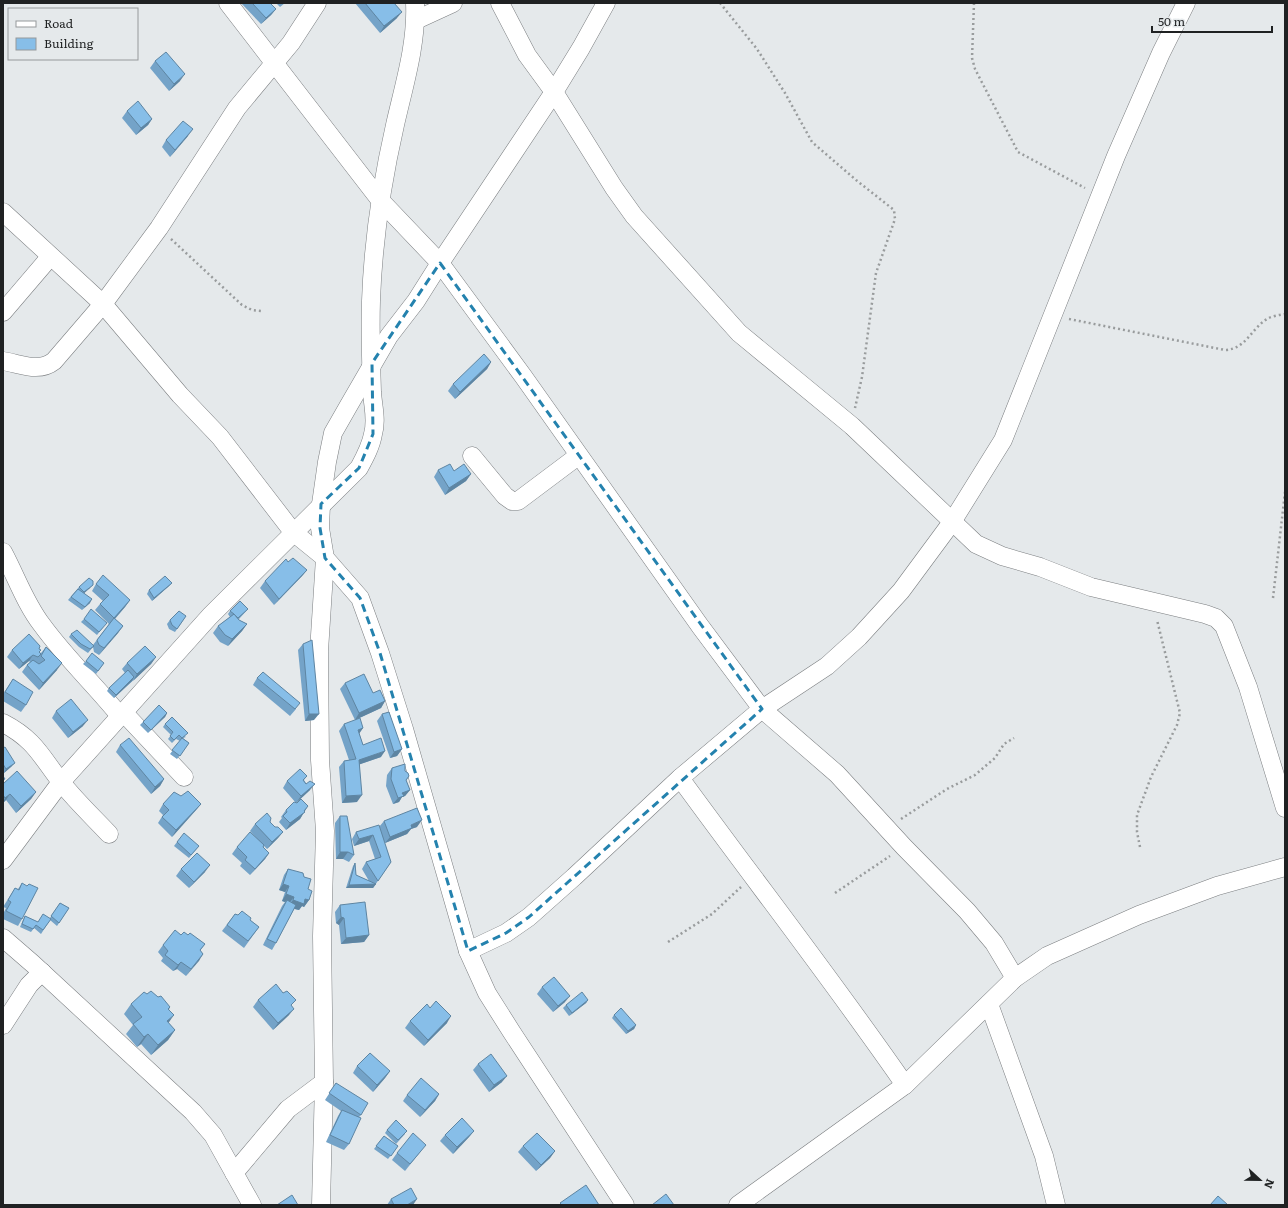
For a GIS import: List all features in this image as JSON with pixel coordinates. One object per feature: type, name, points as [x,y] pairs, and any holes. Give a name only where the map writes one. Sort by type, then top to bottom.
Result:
[{"type":"street","points":[[228,3],[380,200],[440,263],[523,376],[578,456],[700,626],[762,709],[837,774],[971,916],[994,943],[1015,978]]},
{"type":"street","points":[[3,361],[38,368],[47,367],[54,361],[103,304],[158,228],[237,108],[256,84],[275,64],[317,3]]},
{"type":"street","points":[[3,860],[61,782],[210,616],[321,504],[359,468],[366,455],[373,434],[375,417],[371,302],[380,200],[411,52],[415,12],[453,3]]},
{"type":"street","points":[[500,3],[527,55],[554,92],[614,188],[634,216],[739,333],[852,426],[976,544],[995,554],[1040,567],[1091,587],[1205,614],[1216,618],[1224,626],[1248,687],[1285,808]]},
{"type":"street","points":[[321,1205],[324,1082],[322,936],[324,831],[320,760],[319,651],[325,558],[320,528],[321,504],[327,462],[334,433],[372,363],[389,336],[416,301],[554,92],[606,3]]},
{"type":"street","points":[[468,951],[506,933],[529,917],[680,778],[762,709],[827,666],[859,637],[901,591],[952,522],[1003,440],[1020,401],[1051,316],[1100,196],[1161,53],[1186,3]]},
{"type":"street","points":[[3,212],[103,304],[180,395],[220,436],[293,532],[325,558],[360,598],[378,646],[404,729],[468,951],[487,993],[625,1205]]},
{"type":"street","points":[[3,312],[50,256]]},
{"type":"street","points":[[472,456],[505,496],[512,501],[518,501],[578,456]]},
{"type":"street","points":[[3,552],[29,606],[41,625],[122,714],[184,777]]},
{"type":"street","points":[[3,723],[24,736],[38,750],[61,782],[109,834]]},
{"type":"street","points":[[680,778],[752,877],[836,986],[905,1085]]},
{"type":"street","points":[[738,1205],[905,1085],[1015,978],[1047,956],[1139,915],[1217,886],[1285,867]]},
{"type":"street","points":[[3,938],[42,972],[193,1112],[213,1135],[252,1205]]},
{"type":"street","points":[[3,1025],[29,985],[42,972]]},
{"type":"street","points":[[989,1004],[1044,1156],[1056,1205]]},
{"type":"street","points":[[234,1173],[288,1109],[324,1082]]},
{"type":"path","points":[[720,3],[756,49],[785,93],[812,142],[894,210],[895,219],[876,273],[862,376],[852,426]]},
{"type":"path","points":[[974,3],[972,58],[975,69],[1018,152],[1100,196]]},
{"type":"path","points":[[158,228],[214,281],[242,304],[252,310],[262,311]]},
{"type":"path","points":[[1051,316],[1225,350],[1241,346],[1267,319],[1285,314]]},
{"type":"path","points":[[1273,598],[1285,492]]},
{"type":"path","points":[[1140,847],[1137,832],[1137,816],[1151,777],[1177,725],[1180,713],[1152,602]]},
{"type":"path","points":[[887,828],[947,789],[975,775],[995,758],[1004,744],[1014,738]]},
{"type":"path","points":[[835,893],[904,846]]},
{"type":"path","points":[[668,942],[712,914],[752,877]]},
{"type":"highlighted area","points":[[440,263],[762,709],[529,917],[506,933],[468,951],[380,653],[360,598],[325,558],[320,528],[321,504],[359,468],[373,434],[372,363]]},
{"type":"building","points":[[252,3],[270,3],[276,9],[266,18]]},
{"type":"building","points":[[365,3],[394,3],[402,12],[384,26]]},
{"type":"building","points":[[166,52],[185,74],[174,84],[155,61]]},
{"type":"building","points":[[138,101],[152,119],[141,128],[127,111]]},
{"type":"building","points":[[183,121],[193,129],[175,150],[166,140]]},
{"type":"building","points":[[484,354],[491,362],[460,392],[453,384]]},
{"type":"building","points":[[450,464],[454,471],[464,464],[471,474],[449,488],[438,470]]},
{"type":"building","points":[[293,558],[307,570],[279,599],[265,581],[286,559],[288,562]]},
{"type":"building","points":[[103,575],[130,600],[114,618],[100,604],[109,595],[96,584]]},
{"type":"building","points":[[165,576],[172,583],[154,598],[149,590]]},
{"type":"building","points":[[89,578],[93,581],[93,585],[84,592],[79,587]]},
{"type":"building","points":[[78,589],[92,599],[85,607],[71,597]]},
{"type":"building","points":[[240,601],[248,609],[238,618],[230,611]]},
{"type":"building","points":[[91,609],[107,623],[99,632],[84,619]]},
{"type":"building","points":[[179,611],[186,616],[177,629],[172,625],[170,620]]},
{"type":"building","points":[[234,614],[239,620],[247,624],[232,639],[225,635],[218,626]]},
{"type":"building","points":[[114,618],[123,626],[104,648],[99,645],[97,640]]},
{"type":"building","points":[[77,630],[94,646],[90,649],[81,644],[71,634]]},
{"type":"building","points":[[29,634],[40,646],[39,649],[41,650],[39,652],[41,654],[38,657],[33,655],[23,663],[12,650]]},
{"type":"building","points":[[312,640],[319,714],[309,714],[303,644]]},
{"type":"building","points":[[145,646],[156,657],[137,674],[127,663]]},
{"type":"building","points":[[46,647],[62,663],[43,683],[27,665],[33,660],[39,664],[45,660],[41,656]]},
{"type":"building","points":[[92,653],[104,663],[98,671],[86,661]]},
{"type":"building","points":[[128,670],[134,677],[116,695],[109,688]]},
{"type":"building","points":[[263,672],[300,703],[295,709],[257,678]]},
{"type":"building","points":[[364,674],[373,693],[380,690],[385,701],[359,713],[345,683]]},
{"type":"building","points":[[13,679],[33,692],[26,705],[5,692]]},
{"type":"building","points":[[71,699],[88,720],[73,732],[56,711]]},
{"type":"building","points":[[159,705],[167,713],[151,730],[143,722]]},
{"type":"building","points":[[389,712],[402,749],[394,752],[382,714]]},
{"type":"building","points":[[172,717],[188,733],[182,738],[179,735],[174,740],[170,736],[173,732],[165,724]]},
{"type":"building","points":[[360,718],[363,728],[358,730],[363,745],[381,738],[385,751],[359,760],[362,795],[346,796],[344,761],[356,759],[344,724]]},
{"type":"building","points":[[129,738],[164,779],[155,787],[120,745]]},
{"type":"building","points":[[182,738],[189,743],[180,756],[172,750]]},
{"type":"building","points":[[5,747],[15,763],[6,769],[3,764],[3,748]]},
{"type":"building","points":[[405,764],[405,771],[409,776],[406,780],[410,790],[402,793],[404,796],[398,798],[391,779],[392,768]]},
{"type":"building","points":[[300,769],[307,776],[303,780],[306,784],[310,781],[315,784],[301,796],[287,781]]},
{"type":"building","points":[[17,771],[36,792],[21,806],[10,794],[5,798],[3,795],[3,784]]},
{"type":"building","points":[[188,791],[201,804],[176,830],[162,817],[169,810],[163,804],[174,792],[181,796]]},
{"type":"building","points":[[301,799],[308,806],[304,811],[305,812],[290,823],[283,816],[287,812],[286,810],[294,802],[297,803]]},
{"type":"building","points":[[417,808],[422,820],[411,825],[412,828],[390,837],[384,821]]},
{"type":"building","points":[[267,813],[271,818],[270,822],[283,832],[272,842],[255,824]]},
{"type":"building","points":[[340,816],[347,816],[354,855],[348,852],[340,852]]},
{"type":"building","points":[[379,825],[391,862],[378,881],[366,862],[381,857],[373,835],[359,839],[356,832]]},
{"type":"building","points":[[250,832],[264,845],[263,847],[269,853],[255,869],[245,860],[247,857],[237,847]]},
{"type":"building","points":[[184,833],[199,846],[191,855],[177,842]]},
{"type":"building","points":[[197,853],[210,865],[194,882],[181,869]]},
{"type":"building","points":[[355,863],[356,875],[376,884],[349,885]]},
{"type":"building","points":[[288,869],[303,873],[304,877],[311,879],[308,889],[312,891],[309,900],[305,899],[304,904],[293,900],[294,897],[286,894],[289,886],[283,884]]},
{"type":"building","points":[[22,883],[27,886],[29,884],[38,888],[22,919],[6,911],[11,902],[8,900],[15,888],[19,890]]},
{"type":"building","points":[[287,900],[296,905],[276,943],[267,939]]},
{"type":"building","points":[[365,902],[369,935],[346,938],[344,918],[341,917],[340,905]]},
{"type":"building","points":[[60,903],[69,908],[59,923],[51,916]]},
{"type":"building","points":[[242,911],[259,927],[248,941],[227,925],[235,914],[238,915]]},
{"type":"building","points":[[43,914],[51,919],[43,930],[36,925],[33,929],[22,924],[25,916],[38,922]]},
{"type":"building","points":[[175,930],[181,935],[184,932],[188,935],[190,933],[205,944],[200,950],[203,954],[191,969],[181,962],[178,965],[165,955],[168,951],[163,945]]},
{"type":"building","points":[[554,977],[570,996],[558,1006],[542,987]]},
{"type":"building","points":[[276,984],[283,993],[287,991],[296,1000],[291,1005],[294,1009],[278,1023],[258,1000]]},
{"type":"building","points":[[151,991],[158,997],[161,996],[170,1007],[168,1009],[174,1015],[167,1021],[175,1030],[158,1045],[148,1034],[144,1037],[133,1024],[142,1017],[131,1004],[144,992],[147,994]]},
{"type":"building","points":[[582,992],[588,1000],[572,1013],[566,1005]]},
{"type":"building","points":[[436,1001],[451,1016],[428,1040],[410,1021],[427,1004],[430,1008]]},
{"type":"building","points":[[621,1008],[636,1025],[628,1031],[614,1015]]},
{"type":"building","points":[[370,1053],[390,1071],[377,1085],[357,1066]]},
{"type":"building","points":[[491,1054],[507,1076],[494,1085],[478,1064]]},
{"type":"building","points":[[421,1078],[439,1094],[425,1110],[407,1095]]},
{"type":"building","points":[[336,1083],[368,1103],[361,1115],[329,1093]]},
{"type":"building","points":[[342,1110],[361,1118],[349,1144],[330,1135]]},
{"type":"building","points":[[462,1118],[474,1131],[457,1147],[445,1135]]},
{"type":"building","points":[[396,1120],[407,1131],[398,1140],[387,1130]]},
{"type":"building","points":[[413,1133],[426,1145],[410,1164],[397,1153]]},
{"type":"building","points":[[537,1133],[555,1151],[541,1165],[523,1146]]},
{"type":"building","points":[[384,1136],[398,1146],[391,1156],[376,1146]]},
{"type":"building","points":[[586,1185],[599,1205],[562,1205],[560,1203]]},
{"type":"building","points":[[411,1188],[417,1199],[407,1205],[394,1205],[391,1199]]},
{"type":"building","points":[[666,1194],[674,1205],[652,1205]]},
{"type":"building","points":[[292,1195],[298,1205],[277,1205]]},
{"type":"building","points":[[1218,1196],[1228,1205],[1210,1205]]}]
